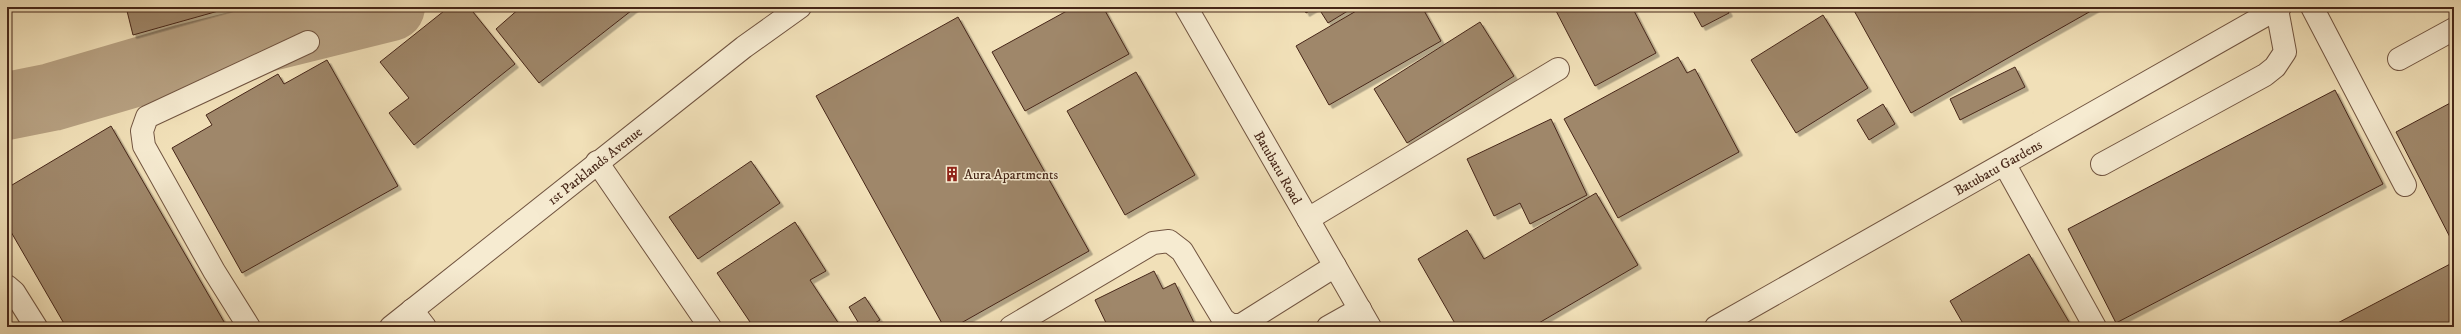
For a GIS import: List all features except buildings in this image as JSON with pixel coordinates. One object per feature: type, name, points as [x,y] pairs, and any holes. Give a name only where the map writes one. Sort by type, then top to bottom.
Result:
[{"type":"street","name":"1st Parklands Avenue","points":[[391,327],[418,318],[597,162],[744,47],[800,7]]},
{"type":"street","name":"Batubatu Road","points":[[1186,7],[1365,318]]},
{"type":"street","points":[[2312,7],[2405,185]]},
{"type":"street","points":[[2102,164],[2265,75],[2275,68],[2285,52],[2279,8]]},
{"type":"street","name":"Batubatu Gardens","points":[[1716,327],[2005,165],[2279,8]]},
{"type":"street","points":[[2399,60],[2454,29]]},
{"type":"street","points":[[249,327],[214,271],[144,146],[142,131],[147,117],[308,42]]},
{"type":"street","points":[[1308,219],[1558,69]]},
{"type":"street","points":[[597,162],[710,327]]},
{"type":"street","points":[[2005,165],[2095,327]]},
{"type":"street","points":[[1011,327],[1153,242],[1169,242],[1182,251],[1223,319],[1231,325],[1241,325],[1335,266]]},
{"type":"street","points":[[7,286],[14,292],[36,327]]},
{"type":"street","points":[[1328,327],[1365,318]]},
{"type":"waterway","points":[[7,106],[52,97],[185,58],[391,7]]},
{"type":"place","name":"Aura Apartments","points":[[952,174]]}]
